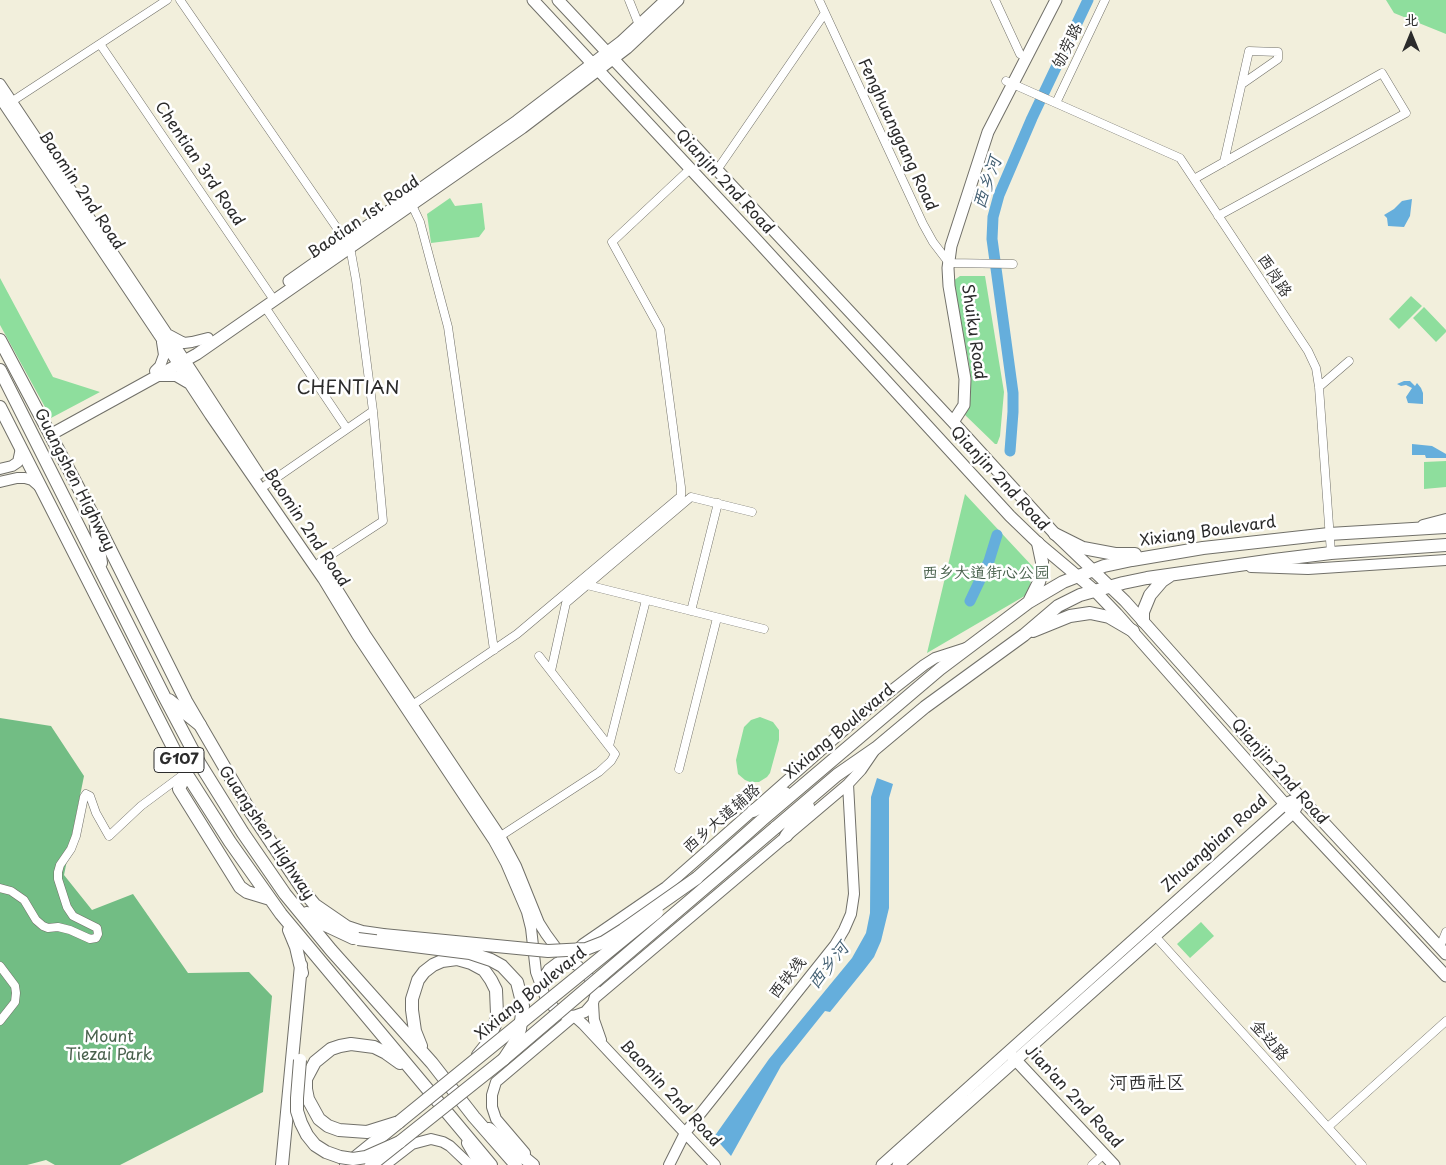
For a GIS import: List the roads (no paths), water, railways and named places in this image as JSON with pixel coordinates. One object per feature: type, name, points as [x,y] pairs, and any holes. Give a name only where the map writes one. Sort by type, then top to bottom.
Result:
[{"type":"main road","name":"Qianjin 2nd Road","points":[[533,0],[1010,516],[1038,543],[1078,575],[1133,631],[1293,813],[1446,976]]},
{"type":"main road","name":"Qianjin 2nd Road","points":[[558,0],[953,422],[1055,534],[1110,586],[1301,798],[1443,950]]},
{"type":"main road","name":"Baotian 1st Road","points":[[610,56],[666,0]]},
{"type":"main road","name":"Baotian 1st Road","points":[[49,432],[157,374],[270,300],[410,201],[517,121],[595,68],[678,0]]},
{"type":"main road","name":"Shuiku Road","points":[[953,422],[964,405],[965,379],[946,259],[980,152],[1020,54],[1048,0]]},
{"type":"main road","name":"Shuiku Road","points":[[1009,82],[1056,0]]},
{"type":"main road","points":[[0,340],[95,519],[186,701],[250,811],[304,893],[315,905],[347,927],[362,932],[548,950],[586,949],[604,942],[623,930],[697,878]]},
{"type":"main road","name":"Guangshen Highway","points":[[0,370],[164,696],[213,786],[248,840],[285,894],[331,950],[432,1063],[474,1117],[516,1165]]},
{"type":"main road","name":"Guangshen Highway","points":[[0,407],[186,773],[179,789],[240,887],[247,892],[270,899],[491,1165]]},
{"type":"main road","points":[[95,519],[102,573]]},
{"type":"main road","name":"Xixiang Boulevard","points":[[346,1165],[697,878],[811,778],[967,647],[1029,602],[1078,575],[1132,560],[1258,541],[1404,528],[1446,527]]},
{"type":"main road","points":[[1055,534],[1083,548],[1155,556]]},
{"type":"main road","points":[[1029,602],[1042,572],[1038,543]]},
{"type":"main road","name":"Xixiang Boulevard","points":[[371,1165],[504,1059],[819,790],[876,748],[925,707],[1024,635],[1058,606],[1094,590],[1172,575],[1331,553],[1446,545]]},
{"type":"main road","points":[[1143,622],[1143,612],[1150,595],[1162,581],[1172,575]]},
{"type":"main road","points":[[1024,635],[1070,616],[1090,613],[1109,617],[1133,631]]},
{"type":"main road","points":[[1013,614],[1022,614],[1028,619],[1029,626],[1024,635]]},
{"type":"main road","points":[[164,696],[200,725]]},
{"type":"main road","points":[[753,811],[811,778]]},
{"type":"main road","points":[[786,836],[819,790]]},
{"type":"main road","name":"Zhuangbian Road","points":[[898,1165],[1012,1056],[1285,804],[1301,798]]},
{"type":"main road","name":"Zhuangbian Road","points":[[882,1165],[1155,936],[1293,813],[1301,798]]},
{"type":"main road","points":[[285,894],[321,923],[358,940],[470,954],[481,956],[502,966],[517,982],[523,1006],[520,1029],[512,1048],[504,1059]]},
{"type":"main road","points":[[281,914],[289,930],[300,965],[305,1003],[296,1098],[300,1123],[315,1145],[333,1154],[353,1158],[366,1157],[400,1142]]},
{"type":"main road","points":[[432,1063],[415,1031],[412,1020],[412,1000],[418,980],[424,972],[442,961],[456,960],[471,963],[484,970],[492,980],[496,990],[497,1014],[491,1036],[471,1064]]},
{"type":"main road","points":[[282,1165],[300,965]]},
{"type":"main road","points":[[399,1122],[373,1130],[352,1132],[328,1126],[319,1118],[308,1100],[306,1079],[314,1062],[331,1049],[340,1046],[363,1045],[374,1047],[386,1053],[417,1075]]},
{"type":"main road","name":"Jian'an 2nd Road","points":[[1012,1056],[1114,1165]]},
{"type":"main road","points":[[474,1117],[534,1165]]},
{"type":"main road","points":[[459,1128],[480,1165]]},
{"type":"street","points":[[6,101],[100,44],[167,0]]},
{"type":"street","points":[[180,0],[348,244],[355,271],[373,411],[383,521],[320,562]]},
{"type":"street","points":[[628,0],[639,25]]},
{"type":"street","name":"Fenghuanggang Road","points":[[819,0],[923,224],[946,259]]},
{"type":"street","points":[[995,0],[1020,54]]},
{"type":"street","name":"劬劳路","points":[[1056,103],[1105,0]]},
{"type":"street","points":[[717,170],[825,13]]},
{"type":"street","name":"Chentian 3rd Road","points":[[100,44],[270,300],[347,429]]},
{"type":"street","points":[[1224,162],[1249,51],[1278,52],[1278,59],[1242,84]]},
{"type":"street","points":[[1194,179],[1382,73],[1406,112],[1218,216]]},
{"type":"street","name":"西岗路","points":[[1009,82],[1180,158],[1308,352],[1316,368],[1331,553]]},
{"type":"street","name":"Baomin 2nd Road","points":[[0,84],[6,101],[180,360],[323,579],[357,635],[410,707]]},
{"type":"street","points":[[410,707],[517,634],[681,496],[660,329],[612,242],[690,169]]},
{"type":"street","points":[[410,201],[420,222],[448,327],[494,650]]},
{"type":"street","points":[[946,259],[965,263],[1012,264]]},
{"type":"street","points":[[164,337],[184,343],[210,341],[197,364],[192,381],[176,376],[157,374],[164,355],[164,337]]},
{"type":"street","points":[[1319,387],[1349,361]]},
{"type":"street","name":"Baomin 2nd Road","points":[[192,381],[320,562],[410,707],[516,866],[539,923],[552,944],[567,960]]},
{"type":"street","points":[[266,485],[373,411]]},
{"type":"street","points":[[0,470],[18,462],[21,448]]},
{"type":"street","points":[[0,482],[25,478],[32,480],[40,487]]},
{"type":"street","points":[[550,672],[566,603],[691,496],[752,512]]},
{"type":"street","points":[[691,611],[718,503]]},
{"type":"street","points":[[1404,528],[1446,519]]},
{"type":"street","points":[[1237,566],[1308,569],[1446,560]]},
{"type":"street","points":[[587,585],[764,629]]},
{"type":"street","points":[[609,746],[646,600]]},
{"type":"street","points":[[679,769],[717,618]]},
{"type":"street","name":"西乡大道辅路","points":[[544,994],[544,983],[547,973],[557,963],[567,960],[583,944],[666,887],[868,709],[924,665],[935,658],[967,647]]},
{"type":"street","points":[[497,838],[508,833],[599,772],[611,761],[615,754],[539,656]]},
{"type":"street","points":[[534,1165],[496,1119],[492,1107],[492,1095],[496,1082],[574,1016],[585,1012],[594,1001],[848,784],[876,748]]},
{"type":"street","points":[[0,888],[11,891],[24,900],[36,920],[43,926],[48,928],[58,927],[90,939],[96,938],[98,934],[96,928],[73,916],[67,907],[58,879],[60,864],[71,849],[76,836],[84,797],[86,794],[90,796],[96,813],[109,836],[141,806],[186,773]]},
{"type":"street","name":"西铁线","points":[[669,1165],[685,1133],[835,945],[844,930],[851,914],[854,894],[848,784]]},
{"type":"street","name":"Baomin 2nd Road","points":[[497,838],[527,912],[531,928],[535,966],[544,994]]},
{"type":"street","points":[[1443,950],[1446,932]]},
{"type":"street","name":"金边路","points":[[1155,936],[1362,1165]]},
{"type":"street","points":[[552,944],[568,947],[583,944]]},
{"type":"street","points":[[567,960],[577,965],[593,982],[595,988],[594,1020],[602,1043]]},
{"type":"street","points":[[0,966],[15,986],[16,993],[15,1002],[0,1021]]},
{"type":"street","points":[[544,994],[560,1014],[574,1016]]},
{"type":"street","name":"Baomin 2nd Road","points":[[574,1016],[602,1043],[715,1165]]},
{"type":"street","points":[[1328,1127],[1446,1021]]},
{"type":"street","points":[[385,1165],[412,1144],[431,1139],[450,1146],[470,1165]]},
{"type":"street","points":[[1092,1165],[1104,1154]]},
{"type":"water","points":[[1412,199],[1410,216],[1404,227],[1388,226],[1387,218],[1384,215],[1402,201]]},
{"type":"water","points":[[1410,381],[1415,386],[1417,383],[1423,393],[1423,404],[1408,403],[1406,397],[1412,388],[1397,384]]},
{"type":"water","points":[[1412,444],[1432,446],[1446,454],[1446,458],[1426,458],[1425,455],[1412,455]]},
{"type":"water","points":[[877,778],[893,784],[889,798],[889,908],[881,941],[874,957],[864,970],[830,1012],[825,1011],[781,1066],[731,1156],[714,1137],[769,1059],[852,958],[866,933],[870,913],[871,797]]},
{"type":"waterway","name":"西乡河","points":[[1010,451],[1013,393],[992,239],[993,217],[999,195],[1032,118],[1088,0]]},
{"type":"waterway","name":"西乡河","points":[[970,601],[989,561],[997,535]]},
{"type":"district","name":"CHENTIAN","points":[[348,389]]},
{"type":"district","name":"河西社区","points":[[1147,1084]]},
{"type":"park label","name":"西乡大道街心公园","points":[[986,574]]},
{"type":"park label","name":"Mount Tiezai Park","points":[[109,1047]]}]
